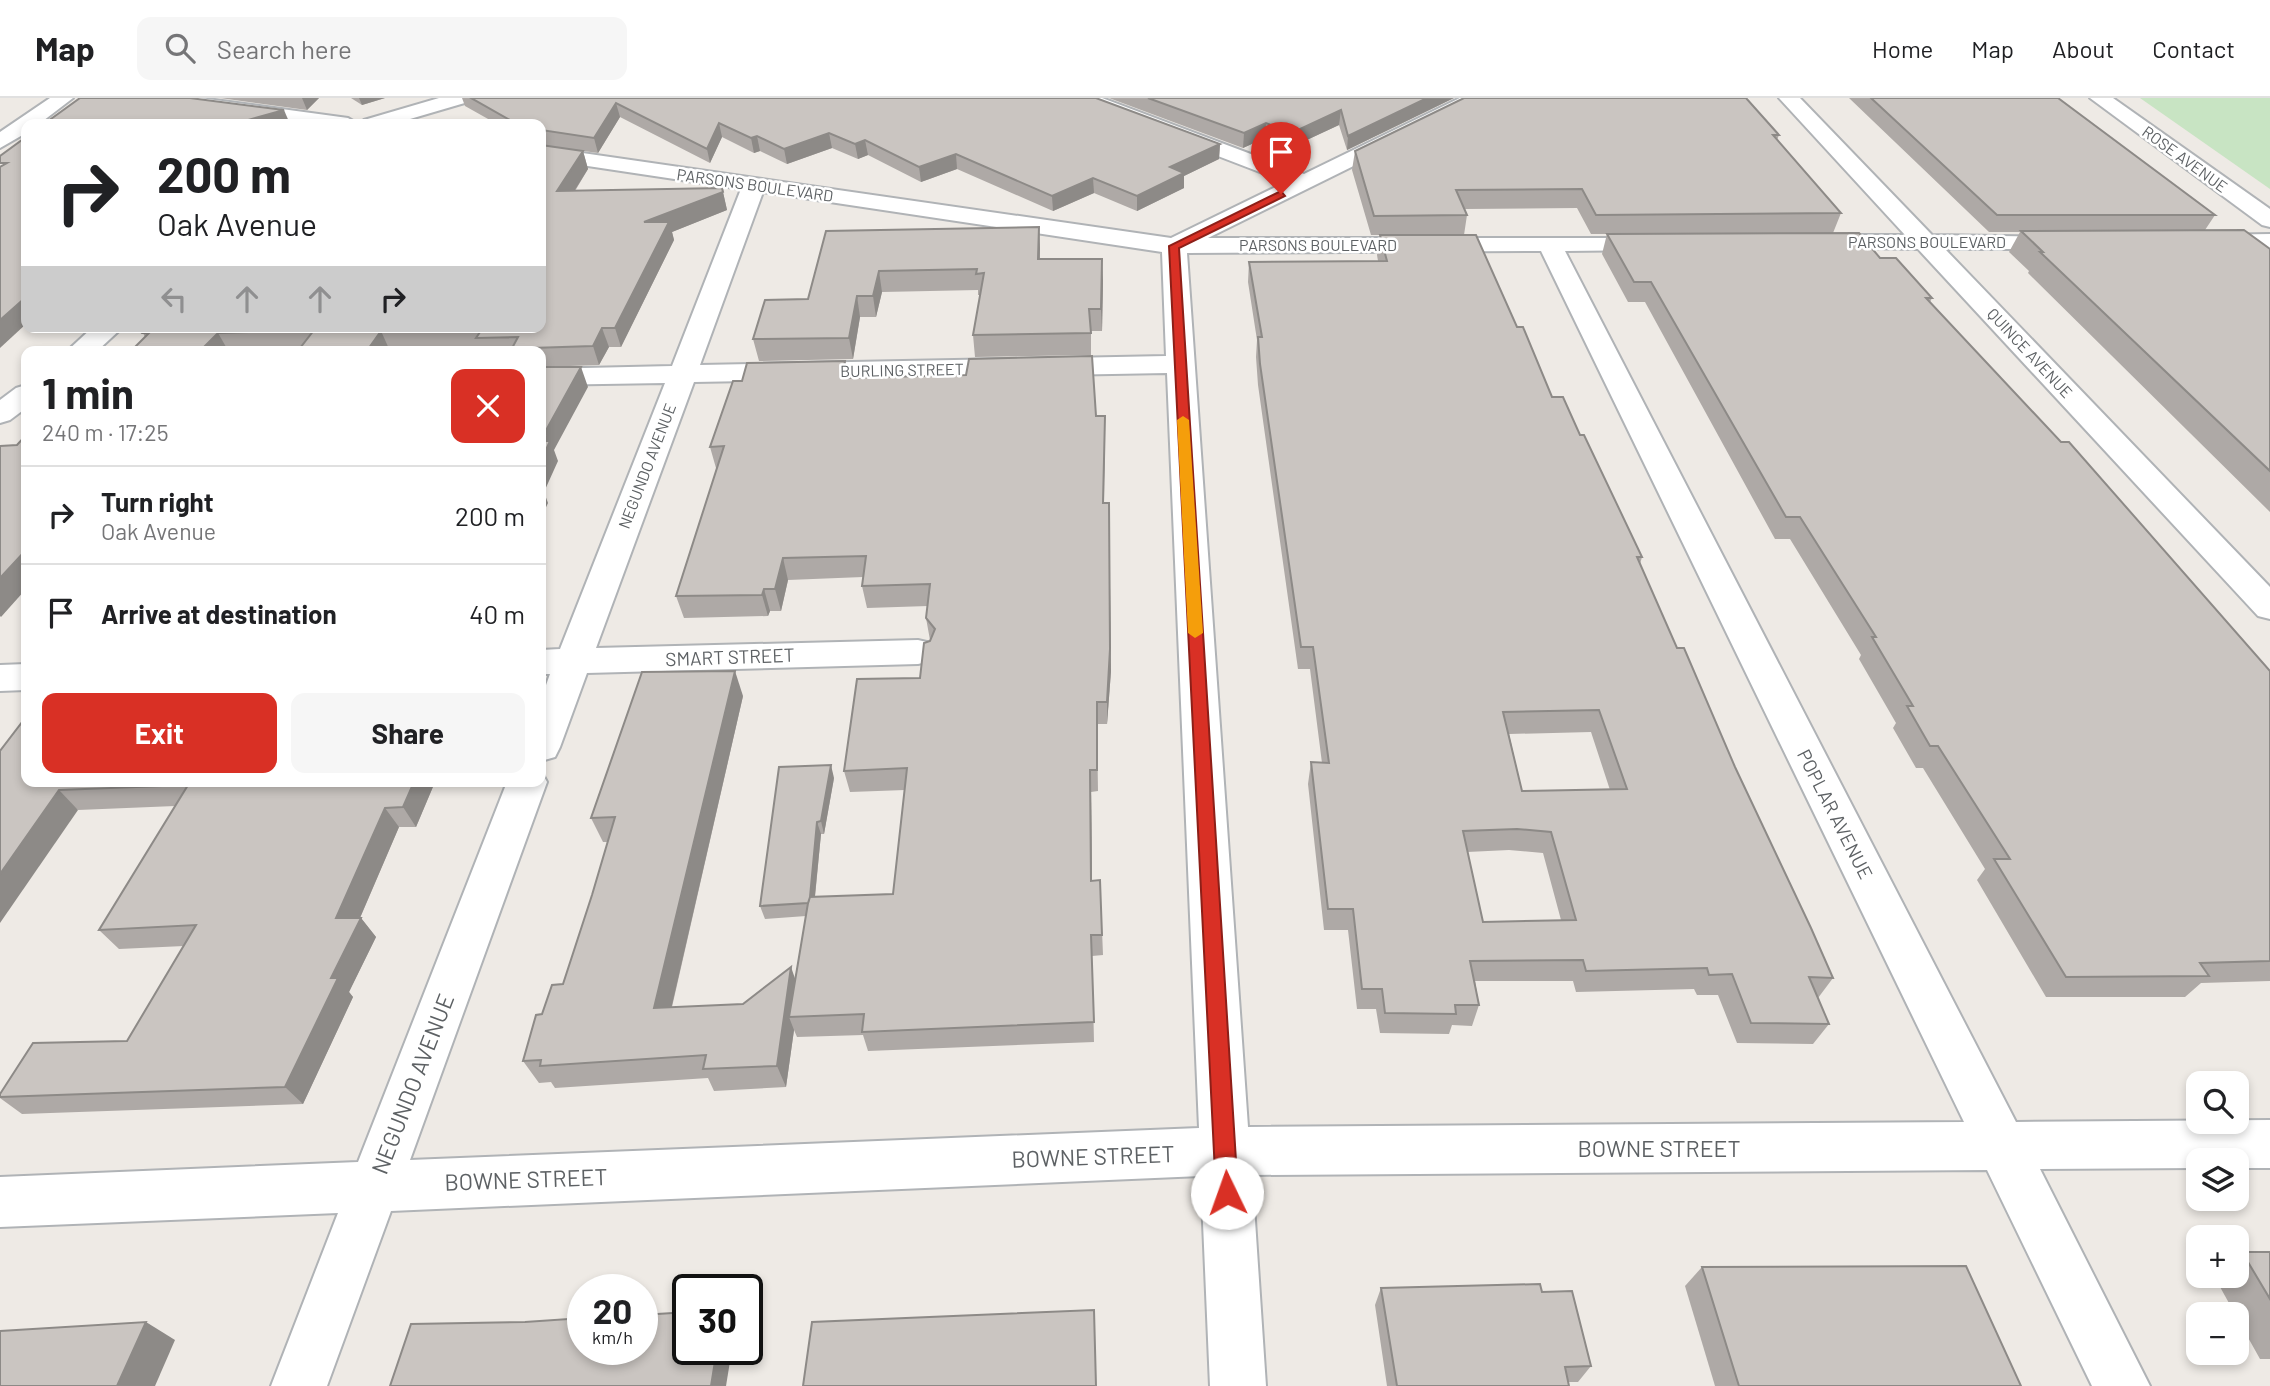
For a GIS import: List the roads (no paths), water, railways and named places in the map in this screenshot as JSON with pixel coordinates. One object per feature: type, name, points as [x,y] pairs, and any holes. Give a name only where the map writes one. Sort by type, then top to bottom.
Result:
[{"type":"street","points":[[33,119],[63,98]]},
{"type":"street","points":[[155,98],[311,119]]},
{"type":"street","points":[[389,119],[461,98]]},
{"type":"street","points":[[1084,98],[1306,182]]},
{"type":"street","points":[[1238,1386],[1174,246],[1476,98]]},
{"type":"street","name":"QUINCE AVENUE","points":[[1789,98],[2270,608]]},
{"type":"street","name":"ROSE AVENUE","points":[[2100,98],[2270,220]]},
{"type":"street","points":[[0,142],[21,127]]},
{"type":"street","name":"PARSONS BOULEVARD","points":[[546,154],[1174,246],[1684,243]]},
{"type":"street","name":"NEGUNDO AVENUE","points":[[546,720],[557,662],[682,374],[754,186]]},
{"type":"street","name":"PARSONS BOULEVARD","points":[[1792,242],[2093,242]]},
{"type":"street","points":[[2190,242],[2270,242]]},
{"type":"street","name":"POPLAR AVENUE","points":[[1549,243],[2122,1386]]},
{"type":"street","points":[[86,346],[103,333]]},
{"type":"street","name":"BURLING STREET","points":[[546,377],[1180,364]]},
{"type":"street","points":[[0,390],[21,391]]},
{"type":"street","points":[[0,414],[21,395]]},
{"type":"street","name":"SMART STREET","points":[[557,662],[918,652]]},
{"type":"street","points":[[0,678],[21,677]]},
{"type":"street","name":"NEGUNDO AVENUE","points":[[299,1386],[525,787]]},
{"type":"street","name":"BOWNE STREET","points":[[0,1202],[1225,1151],[2270,1144]]}]
